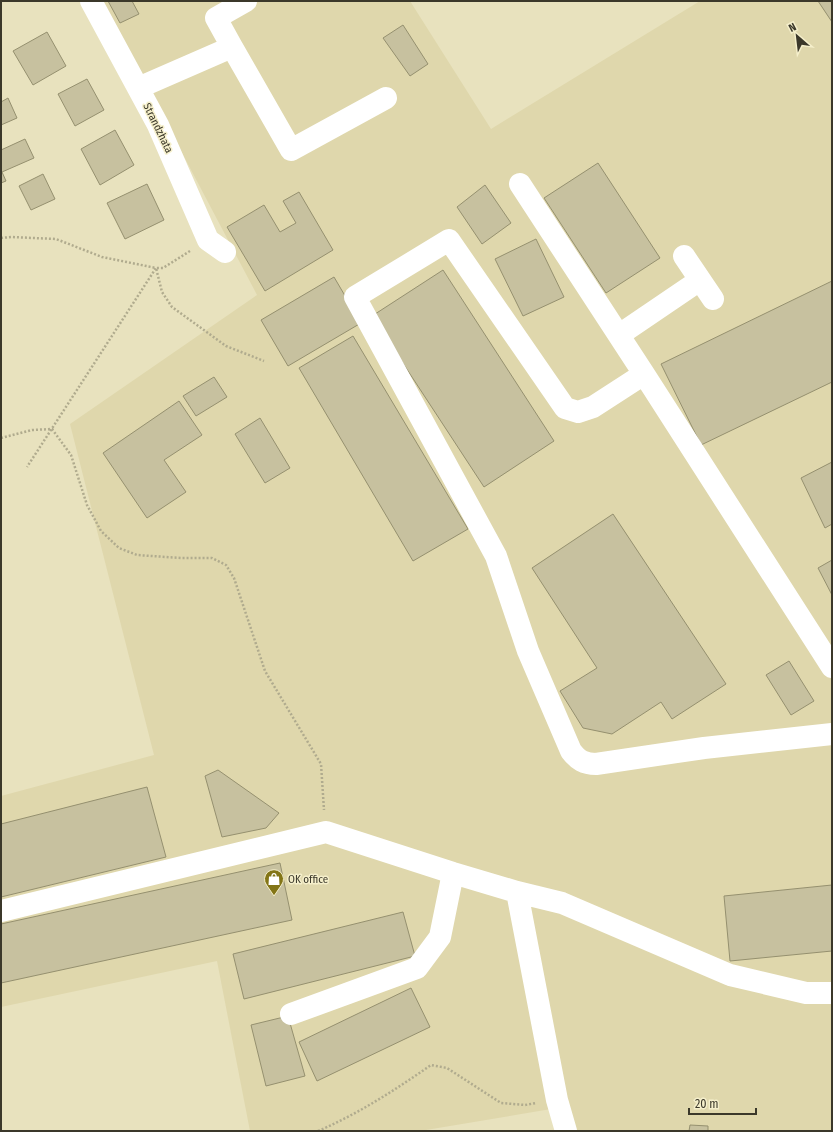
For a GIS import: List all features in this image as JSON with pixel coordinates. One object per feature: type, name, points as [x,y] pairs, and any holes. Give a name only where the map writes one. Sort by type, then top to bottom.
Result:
[{"type":"street","name":"Strandzhata","points":[[91,1],[158,125],[208,240]]},
{"type":"street","points":[[246,1],[216,18],[291,150],[386,98]]},
{"type":"street","points":[[138,88],[232,46]]},
{"type":"street","points":[[520,184],[619,335],[832,667]]},
{"type":"street","points":[[208,240],[225,252]]},
{"type":"street","points":[[644,374],[593,408],[578,412],[565,408],[449,240],[354,298],[496,556],[528,651],[571,751],[576,758],[588,764],[596,764],[704,748],[832,734]]},
{"type":"street","points":[[684,256],[712,299]]},
{"type":"street","points":[[619,335],[700,280]]},
{"type":"street","points":[[1,911],[326,832],[453,873],[517,892],[562,903],[730,975],[806,993],[832,993]]},
{"type":"street","points":[[291,1014],[417,968],[440,937],[453,873]]},
{"type":"street","points":[[517,892],[558,1100],[566,1131]]},
{"type":"path","points":[[1,238],[56,239],[102,257],[156,268],[163,268],[208,240]]},
{"type":"path","points":[[156,268],[162,292],[172,307],[226,346],[264,361]]},
{"type":"path","points":[[27,467],[156,268]]},
{"type":"path","points":[[1,438],[32,430],[52,428]]},
{"type":"path","points":[[52,428],[71,455],[86,505],[102,531],[119,548],[137,554],[181,558],[212,558],[226,565],[234,578],[265,671],[321,764],[326,832]]},
{"type":"path","points":[[318,1131],[390,1093],[431,1065],[447,1068],[501,1103],[525,1105],[558,1100]]},
{"type":"shaded area","points":[[102,1],[410,1],[491,129],[700,1],[832,1],[832,1131],[558,1131],[551,1109],[420,1131],[250,1131],[217,961],[1,1007],[1,796],[154,755],[70,424],[257,295]]},
{"type":"building","points":[[108,1],[132,1],[139,14],[120,23]]},
{"type":"building","points":[[818,1],[832,1],[832,22]]},
{"type":"building","points":[[403,25],[428,64],[410,76],[383,38]]},
{"type":"building","points":[[47,32],[66,66],[33,85],[13,51]]},
{"type":"building","points":[[87,79],[104,110],[75,126],[58,94]]},
{"type":"building","points":[[8,98],[17,118],[1,125],[1,102]]},
{"type":"building","points":[[115,130],[134,165],[100,185],[81,149]]},
{"type":"building","points":[[25,139],[34,158],[2,172],[6,181],[1,183],[1,150]]},
{"type":"building","points":[[598,163],[660,258],[606,293],[544,198]]},
{"type":"building","points":[[43,174],[55,199],[31,210],[19,186]]},
{"type":"building","points":[[147,184],[164,220],[125,239],[107,203]]},
{"type":"building","points":[[485,185],[511,223],[482,244],[457,207]]},
{"type":"building","points":[[299,192],[333,250],[265,291],[227,227],[264,205],[280,232],[296,223],[283,201]]},
{"type":"building","points":[[536,239],[564,297],[523,316],[495,259]]},
{"type":"building","points":[[443,270],[554,441],[484,487],[372,316]]},
{"type":"building","points":[[334,277],[361,323],[288,366],[261,320]]},
{"type":"building","points":[[832,281],[832,382],[701,445],[661,364]]},
{"type":"building","points":[[353,336],[468,529],[413,561],[299,368]]},
{"type":"building","points":[[214,377],[227,397],[196,416],[183,396]]},
{"type":"building","points":[[179,401],[202,435],[164,460],[186,492],[147,518],[103,453]]},
{"type":"building","points":[[260,418],[290,468],[265,483],[235,434]]},
{"type":"building","points":[[832,462],[832,524],[825,528],[801,478]]},
{"type":"building","points":[[613,514],[726,684],[672,719],[661,702],[612,734],[583,728],[560,691],[597,668],[532,568]]},
{"type":"building","points":[[832,560],[832,595],[818,568]]},
{"type":"building","points":[[789,661],[814,701],[791,715],[766,675]]},
{"type":"building","points":[[218,770],[279,813],[266,828],[222,837],[205,776]]},
{"type":"building","points":[[147,787],[166,857],[1,897],[1,824]]},
{"type":"building","points":[[280,863],[292,920],[1,983],[1,924]]},
{"type":"building","points":[[832,885],[832,951],[730,961],[724,896]]},
{"type":"building","points":[[403,912],[415,956],[244,999],[233,954]]},
{"type":"building","points":[[411,988],[430,1027],[317,1081],[299,1042]]},
{"type":"building","points":[[288,1016],[305,1076],[266,1086],[251,1025]]},
{"type":"building","points":[[690,1125],[708,1126],[708,1131],[689,1131]]},
{"type":"place","name":"OK office","points":[[274,896]]}]
